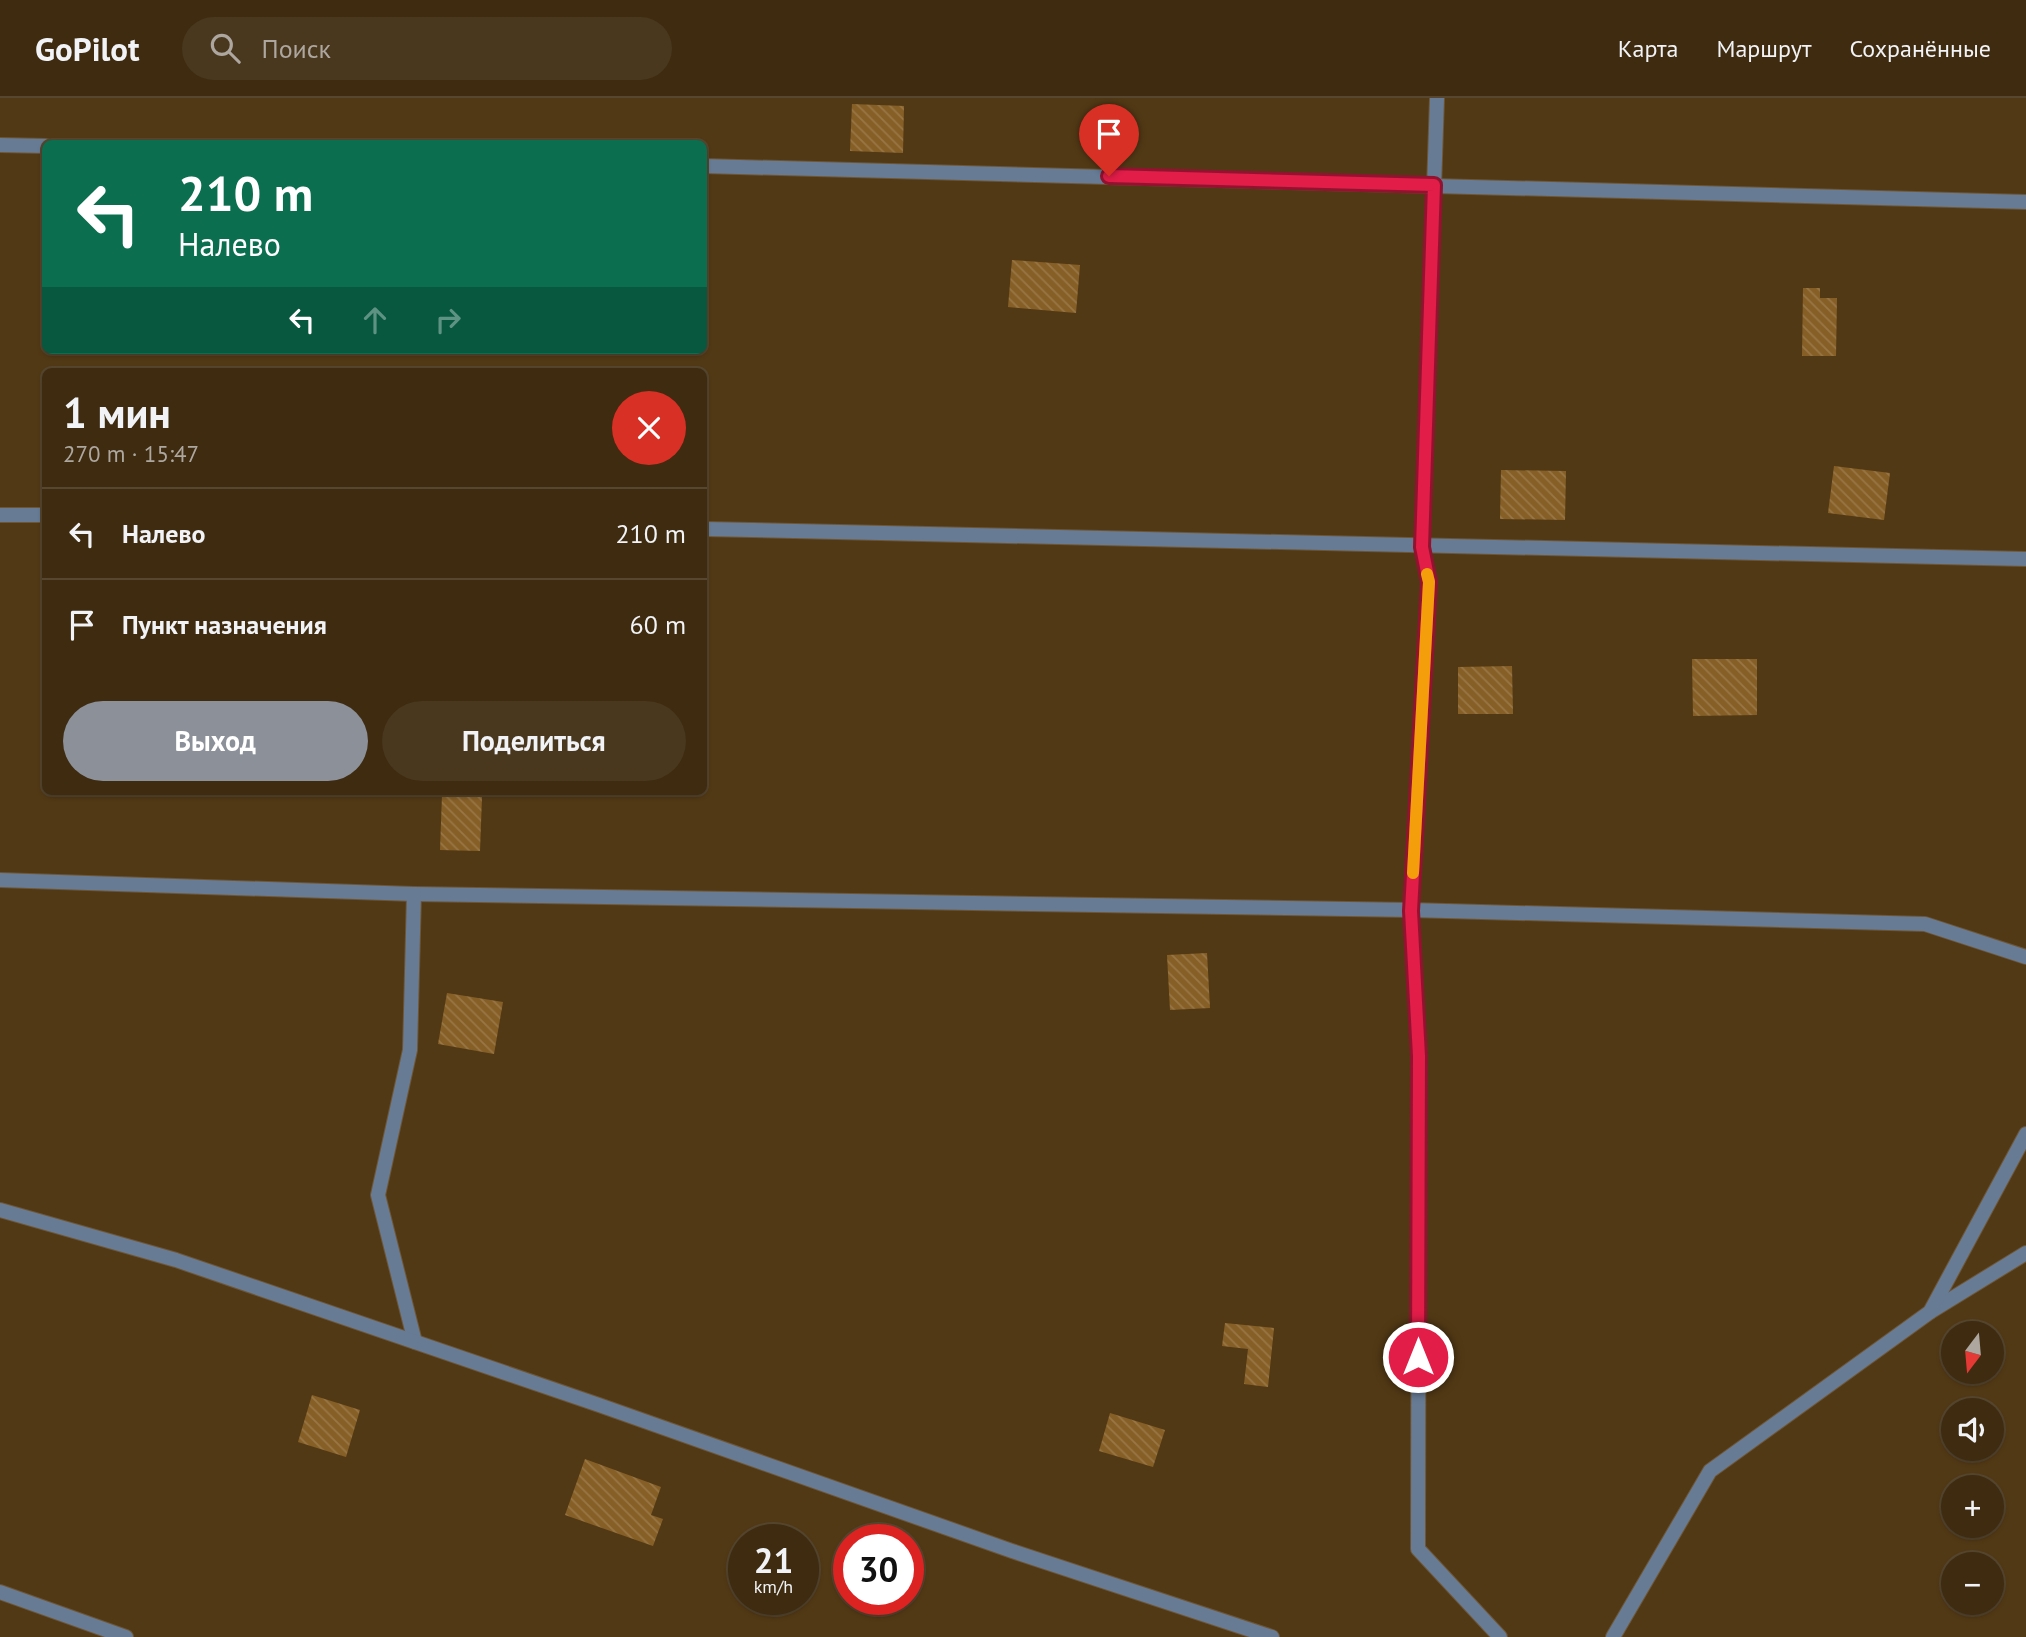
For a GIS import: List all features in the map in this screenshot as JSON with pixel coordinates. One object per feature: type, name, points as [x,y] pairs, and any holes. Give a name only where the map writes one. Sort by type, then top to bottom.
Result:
[{"type":"street","points":[[1437,98],[1422,547],[1429,582],[1411,911],[1419,1056],[1418,1549],[1500,1637]]},
{"type":"street","points":[[0,145],[42,146]]},
{"type":"street","points":[[707,166],[2026,202]]},
{"type":"street","points":[[0,515],[42,515]]},
{"type":"street","points":[[707,529],[2026,559]]},
{"type":"street","points":[[0,880],[414,894],[1411,911],[1925,925],[2026,957]]},
{"type":"street","points":[[414,894],[410,1050],[379,1195],[415,1342]]},
{"type":"street","points":[[1930,1312],[2026,1134]]},
{"type":"street","points":[[0,1210],[176,1260],[1012,1551],[1272,1637]]},
{"type":"street","points":[[1614,1637],[1710,1471],[1930,1312],[2026,1253]]},
{"type":"street","points":[[0,1591],[126,1637]]},
{"type":"building","points":[[852,104],[904,106],[903,153],[850,151]]},
{"type":"building","points":[[1012,260],[1080,265],[1076,313],[1008,307]]},
{"type":"building","points":[[1803,288],[1820,288],[1820,298],[1837,298],[1836,356],[1802,356]]},
{"type":"building","points":[[1834,466],[1890,473],[1884,520],[1828,513]]},
{"type":"building","points":[[1501,470],[1566,471],[1565,520],[1500,519]]},
{"type":"building","points":[[1692,659],[1757,659],[1757,715],[1693,716]]},
{"type":"building","points":[[1512,666],[1513,714],[1458,714],[1458,667]]},
{"type":"building","points":[[442,795],[482,797],[480,851],[440,850]]},
{"type":"building","points":[[1207,953],[1210,1008],[1170,1010],[1167,955]]},
{"type":"building","points":[[447,993],[503,1002],[494,1054],[438,1044]]},
{"type":"building","points":[[1225,1323],[1274,1328],[1268,1387],[1244,1384],[1248,1349],[1222,1346]]},
{"type":"building","points":[[312,1395],[360,1410],[346,1457],[298,1442]]},
{"type":"building","points":[[1110,1413],[1165,1430],[1153,1467],[1099,1451]]},
{"type":"building","points":[[585,1459],[661,1487],[651,1515],[663,1519],[653,1546],[565,1515]]},
{"type":"slow traffic","points":[[1413,873],[1429,582],[1427,574]]},
{"type":"route","points":[[1109,176],[1434,185],[1422,547],[1429,582],[1411,911],[1419,1056],[1418,1357]]}]
